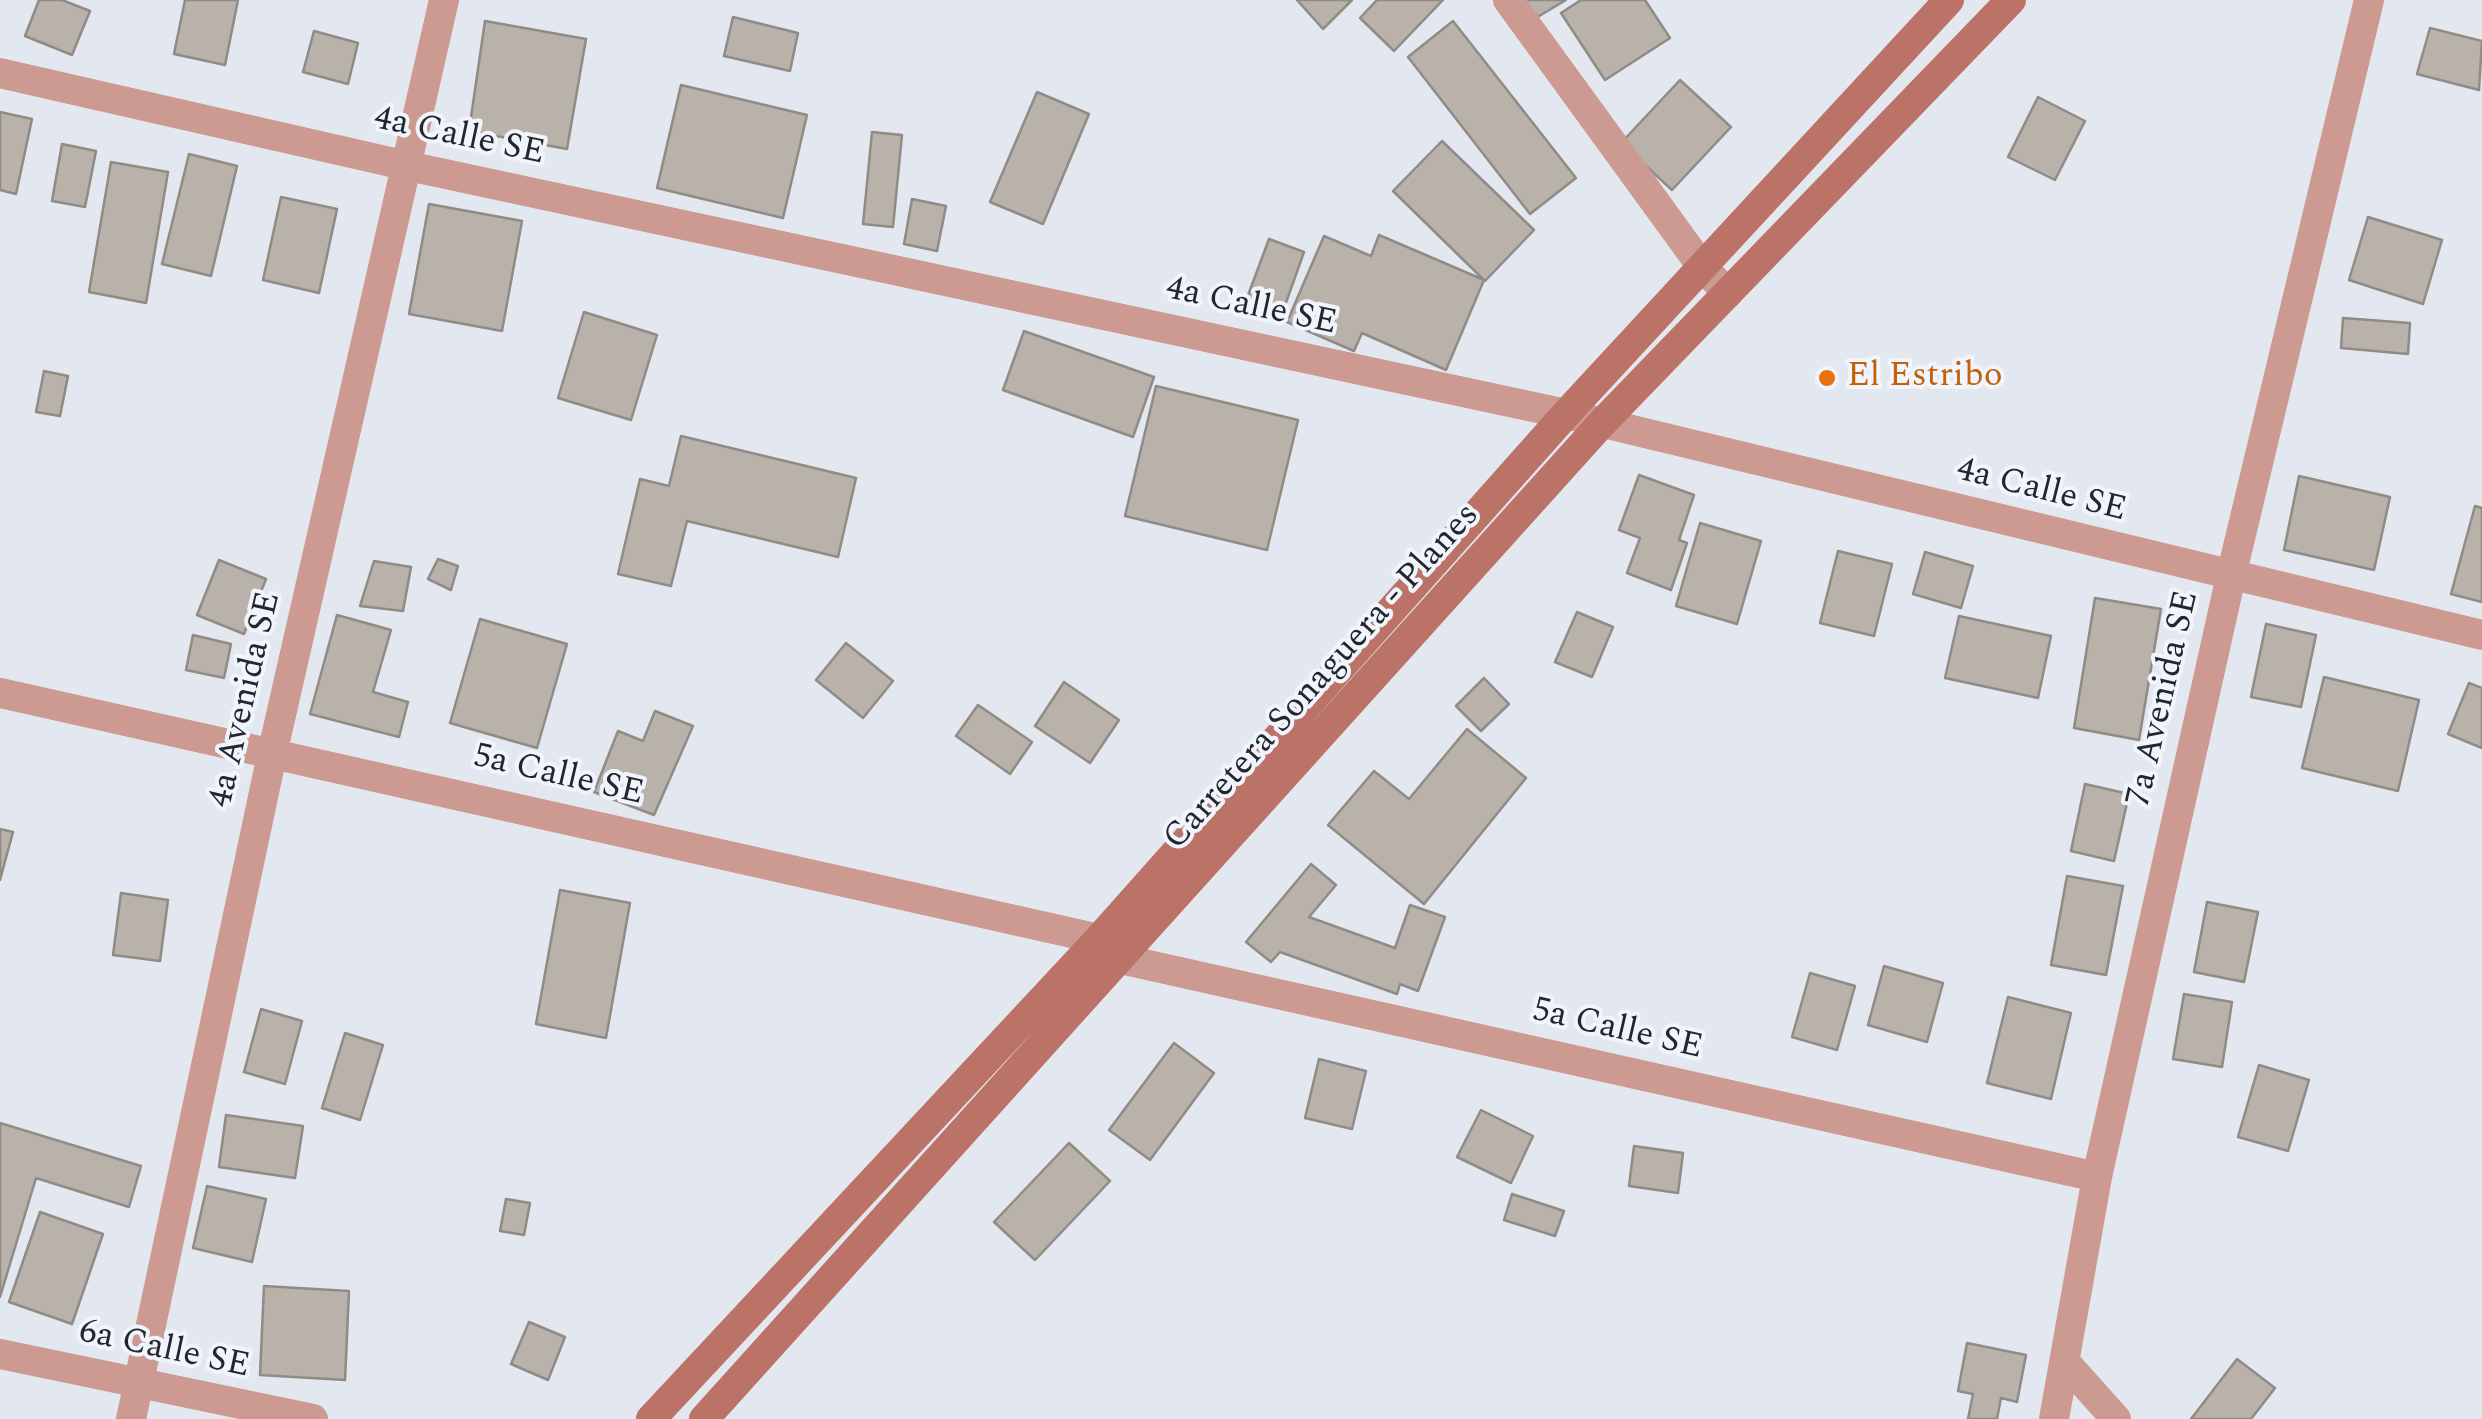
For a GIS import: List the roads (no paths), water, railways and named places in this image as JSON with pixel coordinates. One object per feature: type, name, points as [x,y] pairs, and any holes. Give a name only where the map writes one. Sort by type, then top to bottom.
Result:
[{"type":"main road","name":"Carretera Sonaguera - Planes","points":[[704,1419],[1566,414],[1949,0]]},
{"type":"main road","name":"Carretera Sonaguera - Planes","points":[[652,1419],[1110,949],[1602,423],[2011,0]]},
{"type":"street","name":"4a Avenida SE","points":[[131,1419],[273,750],[444,0]]},
{"type":"street","points":[[1508,0],[1703,268],[1728,293]]},
{"type":"street","name":"7a Avenida SE","points":[[2054,1419],[2097,1177],[2231,576],[2369,0]]},
{"type":"street","name":"4a Calle SE","points":[[0,73],[408,166],[1566,414],[2482,636]]},
{"type":"street","name":"5a Calle SE","points":[[0,693],[273,750],[2097,1177]]},
{"type":"street","name":"6a Calle SE","points":[[0,1354],[313,1419]]},
{"type":"street","points":[[2065,1362],[2116,1419]]},
{"type":"place","name":"El Estribo","points":[[1827,378]]}]
